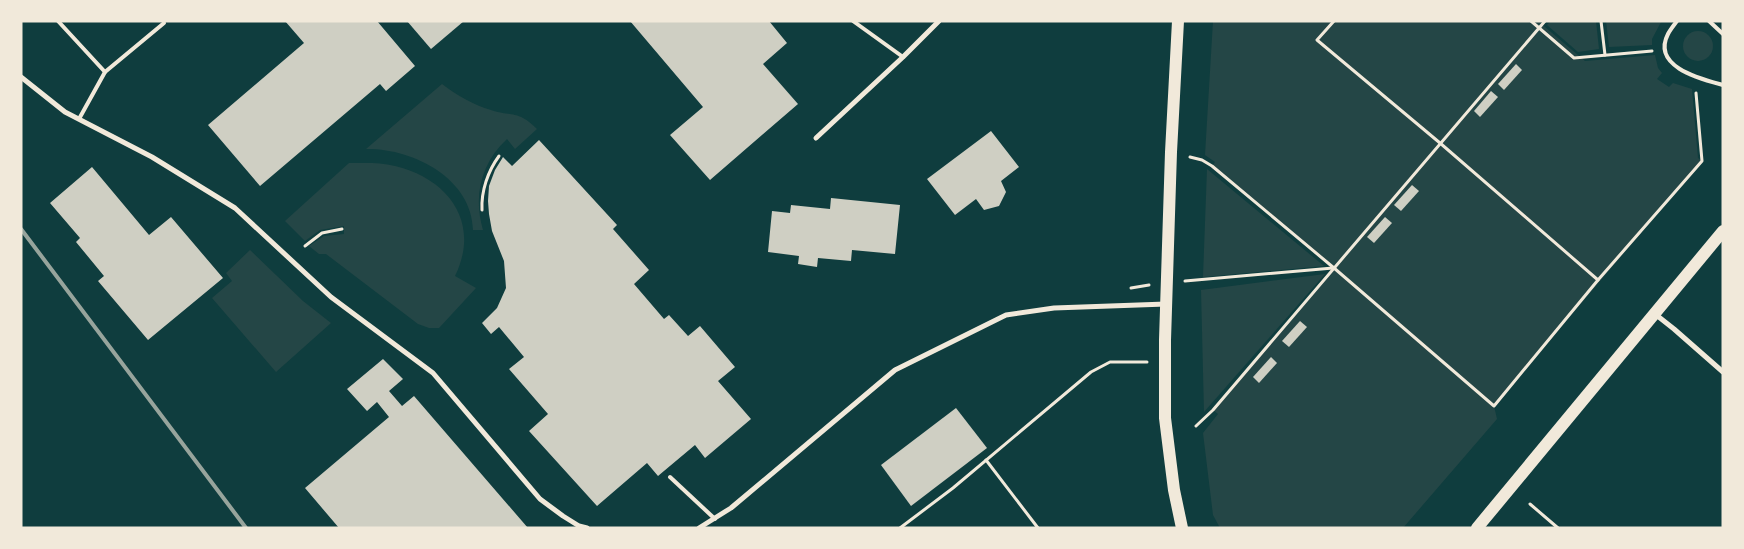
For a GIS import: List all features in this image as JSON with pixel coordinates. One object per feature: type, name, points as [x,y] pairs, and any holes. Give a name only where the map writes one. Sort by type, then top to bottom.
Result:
[{"type":"main road","points":[[1178,21],[1171,152],[1165,418],[1174,490],[1182,528]]},
{"type":"main road","points":[[1477,528],[1723,231]]},
{"type":"street","points":[[816,138],[939,21]]},
{"type":"street","points":[[21,77],[66,112],[152,158],[235,208],[331,297],[433,373],[540,499],[562,516],[579,526],[587,528]]},
{"type":"street","points":[[700,528],[730,508],[895,370],[1006,315],[1054,308],[1167,304]]},
{"type":"street","points":[[1654,314],[1723,372]]},
{"type":"lane","points":[[58,21],[105,72]]},
{"type":"lane","points":[[854,21],[903,57]]},
{"type":"lane","points":[[1677,21],[1667,36],[1665,50],[1670,62],[1680,70],[1695,77],[1723,85]]},
{"type":"lane","points":[[1710,21],[1723,34]]},
{"type":"lane","points":[[79,119],[105,72],[164,23]]},
{"type":"lane","points":[[670,477],[715,519]]},
{"type":"path","points":[[1334,21],[1317,40],[1598,280]]},
{"type":"path","points":[[1531,21],[1574,58],[1665,50]]},
{"type":"path","points":[[1196,426],[1213,410],[1545,21]]},
{"type":"path","points":[[1601,21],[1604,55]]},
{"type":"path","points":[[1171,152],[1202,160],[1212,166],[1494,406],[1598,280],[1702,161],[1695,77]]},
{"type":"path","points":[[482,210],[481,204],[488,174],[498,156]]},
{"type":"path","points":[[305,246],[322,234],[342,230]]},
{"type":"path","points":[[900,528],[953,488],[1091,372],[1110,362],[1165,362]]},
{"type":"path","points":[[986,460],[1038,528]]},
{"type":"path","points":[[1530,504],[1558,528]]},
{"type":"shaded area","points":[[1213,21],[1538,21],[1585,61],[1655,55],[1658,68],[1662,73],[1657,79],[1669,87],[1673,83],[1692,89],[1698,158],[1702,161],[1494,406],[1497,419],[1403,528],[1220,528],[1213,515],[1203,433],[1218,414],[1213,410],[1334,268],[1212,166],[1215,162],[1205,155]]},
{"type":"shaded area","points":[[1551,21],[1596,21],[1599,49],[1578,52],[1547,25]]},
{"type":"shaded area","points":[[1606,21],[1661,22],[1652,39],[1652,45],[1609,47]]},
{"type":"shaded area","points":[[1698,31],[1708,36],[1713,46],[1708,56],[1698,61],[1688,56],[1683,46],[1688,36]]},
{"type":"shaded area","points":[[442,84],[459,96],[491,110],[520,116],[537,129],[515,149],[507,139],[498,148],[485,169],[479,193],[480,217],[483,230],[473,230],[470,212],[462,195],[451,181],[436,170],[420,160],[402,154],[366,149]]},
{"type":"shaded area","points":[[349,163],[384,164],[414,172],[431,181],[445,193],[455,206],[462,221],[464,238],[462,257],[455,276],[476,288],[439,328],[429,328],[418,324],[326,254],[319,254],[309,246],[324,236],[344,234],[344,226],[320,230],[305,241],[285,221]]},
{"type":"shaded area","points":[[1207,169],[1324,266],[1203,277]]},
{"type":"shaded area","points":[[250,250],[303,301],[331,323],[276,372],[212,298],[232,281],[226,273]]},
{"type":"shaded area","points":[[1325,274],[1204,412],[1201,290]]},
{"type":"building","points":[[285,21],[377,21],[415,66],[386,91],[380,84],[260,186],[208,125],[304,43]]},
{"type":"building","points":[[407,21],[464,21],[431,49]]},
{"type":"building","points":[[630,21],[769,21],[787,43],[763,64],[798,104],[710,180],[670,135],[703,107]]},
{"type":"building","points":[[1516,64],[1522,70],[1504,90],[1498,84]]},
{"type":"building","points":[[1491,91],[1498,97],[1480,117],[1474,111]]},
{"type":"building","points":[[991,131],[1019,167],[1001,181],[1006,192],[999,206],[984,210],[976,199],[955,215],[927,179]]},
{"type":"building","points":[[539,140],[617,225],[613,229],[649,270],[634,284],[664,319],[669,315],[688,336],[700,326],[735,367],[718,381],[751,419],[705,458],[695,445],[658,476],[647,463],[597,506],[529,431],[548,414],[509,369],[524,357],[499,327],[491,334],[482,323],[497,308],[506,288],[504,261],[492,231],[489,214],[489,186],[495,170],[503,157],[512,166]]},
{"type":"building","points":[[92,167],[149,235],[171,217],[223,278],[148,340],[98,281],[104,276],[76,242],[80,238],[50,203]]},
{"type":"building","points":[[1412,185],[1419,191],[1401,211],[1394,205]]},
{"type":"building","points":[[831,198],[900,205],[895,254],[852,250],[851,261],[818,258],[817,267],[798,264],[799,256],[768,252],[772,211],[790,213],[791,205],[830,209]]},
{"type":"building","points":[[1385,217],[1392,223],[1374,243],[1367,237]]},
{"type":"building","points":[[1300,321],[1307,327],[1289,347],[1282,341]]},
{"type":"building","points":[[1271,357],[1277,363],[1259,383],[1253,377]]},
{"type":"building","points":[[383,359],[403,379],[389,391],[402,406],[414,396],[528,528],[339,528],[305,488],[389,417],[377,402],[367,411],[347,389]]},
{"type":"building","points":[[956,408],[987,448],[911,506],[881,465]]},
{"type":"railway","points":[[21,229],[246,528]]}]
